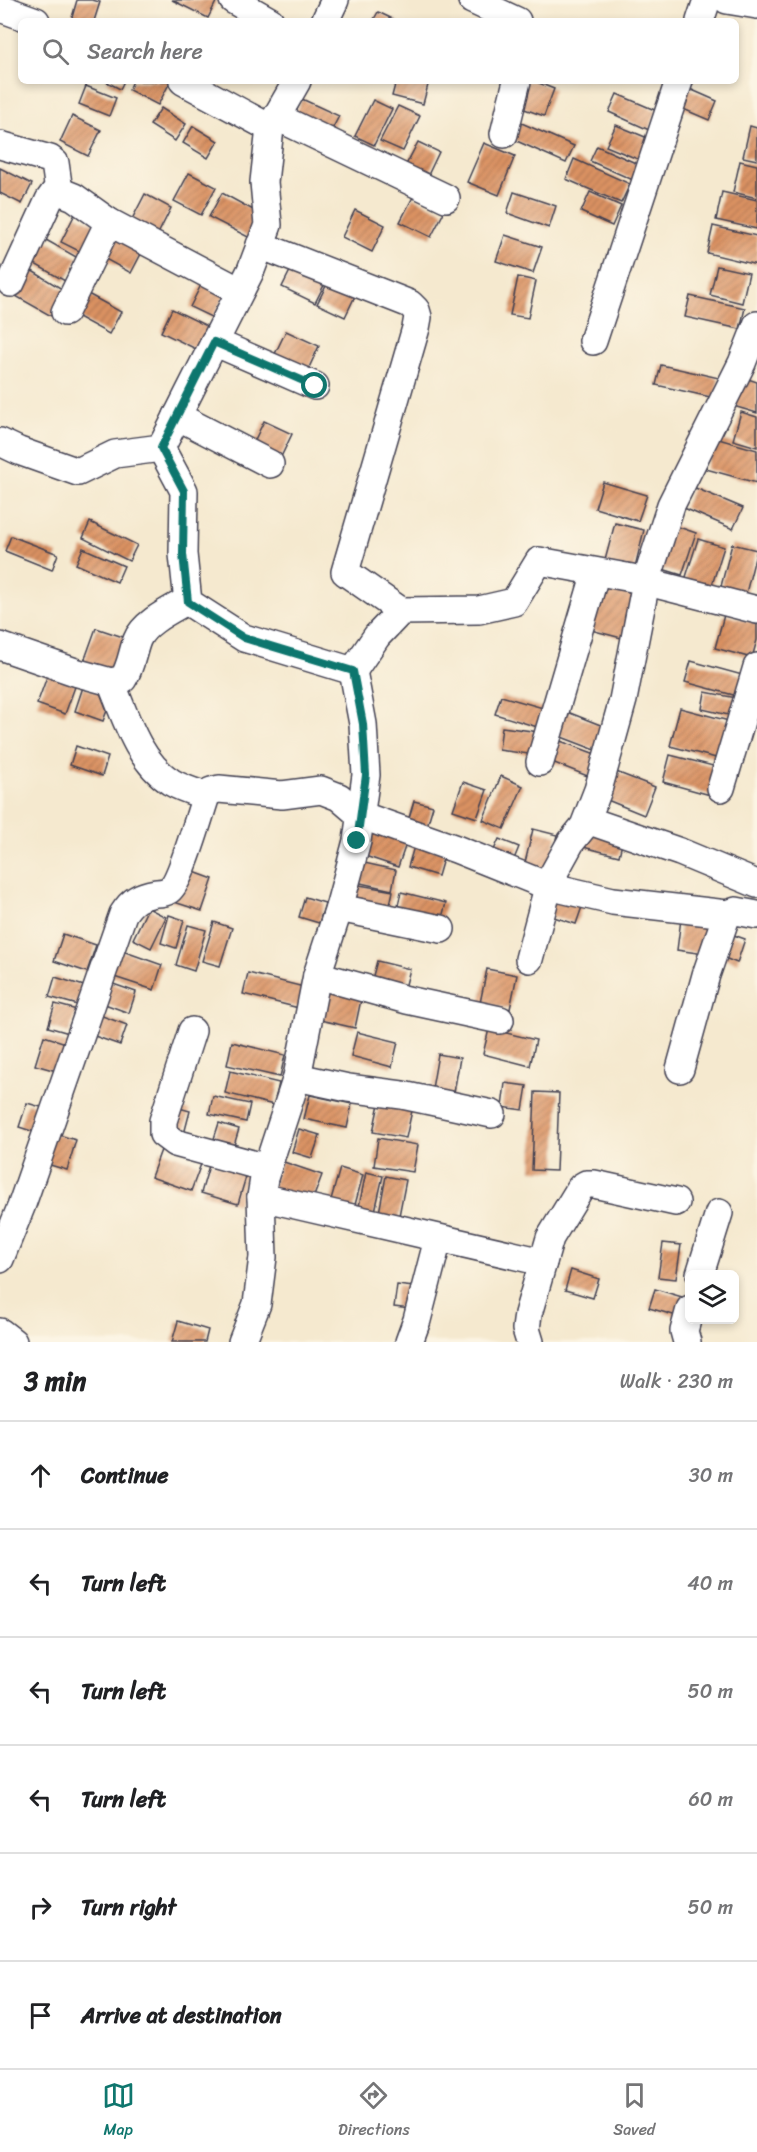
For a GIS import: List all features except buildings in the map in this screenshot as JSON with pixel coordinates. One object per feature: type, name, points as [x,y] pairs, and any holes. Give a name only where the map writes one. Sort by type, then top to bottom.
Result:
[{"type":"street","points":[[233,0],[265,18]]},
{"type":"street","points":[[326,18],[335,0]]},
{"type":"street","points":[[472,0],[511,18]]},
{"type":"street","points":[[701,18],[707,0]]},
{"type":"street","points":[[727,0],[757,6]]},
{"type":"street","points":[[0,8],[28,18]]},
{"type":"street","points":[[190,84],[446,198]]},
{"type":"street","points":[[161,448],[240,291],[268,225],[264,182],[274,123],[295,84]]},
{"type":"street","points":[[504,134],[516,84]]},
{"type":"street","points":[[593,340],[678,84]]},
{"type":"street","points":[[0,145],[50,159],[55,163],[58,191]]},
{"type":"street","points":[[58,191],[74,197],[109,222],[240,291]]},
{"type":"street","points":[[11,283],[49,200],[58,191]]},
{"type":"street","points":[[65,312],[109,222]]},
{"type":"street","points":[[260,246],[401,300],[416,310],[418,317],[345,572],[401,611],[479,610],[514,602],[539,561],[646,582],[757,610]]},
{"type":"street","points":[[529,959],[548,886],[561,858],[587,820],[598,790],[623,700],[646,582],[677,491],[742,363],[757,325]]},
{"type":"street","points":[[214,342],[315,386]]},
{"type":"street","points":[[177,416],[270,464]]},
{"type":"street","points":[[0,442],[78,472],[115,454],[161,448]]},
{"type":"street","points":[[161,448],[184,491],[183,554],[188,600],[244,638],[353,671]]},
{"type":"street","points":[[540,762],[596,572]]},
{"type":"street","points":[[0,646],[111,682],[123,679],[129,670],[138,637],[160,615],[188,600]]},
{"type":"street","points":[[242,1342],[256,1304],[264,1257],[261,1197],[267,1168],[297,1077],[317,975],[339,908],[357,841],[366,775],[363,724],[353,671],[377,636],[401,611]]},
{"type":"street","points":[[721,788],[753,696],[757,667]]},
{"type":"street","points":[[111,682],[138,744],[154,768],[169,781],[206,796]]},
{"type":"street","points":[[0,1259],[21,1207],[123,914],[132,901],[168,891],[173,886],[182,868],[206,796],[211,791],[219,789],[282,795],[321,790],[339,797],[360,815],[456,849],[548,886],[613,901],[727,914],[736,911],[757,915]]},
{"type":"street","points":[[587,820],[680,852],[757,884]]},
{"type":"street","points":[[339,908],[441,929]]},
{"type":"street","points":[[680,1070],[706,975],[727,914]]},
{"type":"street","points":[[317,975],[407,1000],[500,1020]]},
{"type":"street","points":[[192,1031],[163,1121],[165,1138],[175,1143],[267,1168]]},
{"type":"street","points":[[297,1077],[348,1088],[402,1095],[492,1114]]},
{"type":"street","points":[[530,1342],[526,1329],[550,1238],[581,1187],[594,1184],[676,1202]]},
{"type":"street","points":[[261,1197],[543,1262]]},
{"type":"street","points":[[702,1270],[719,1214]]},
{"type":"street","points":[[409,1342],[438,1239]]},
{"type":"street","points":[[686,1324],[684,1331],[687,1342]]},
{"type":"street","points":[[0,1332],[13,1342]]},
{"type":"route","points":[[315,386],[214,342],[161,448],[184,491],[183,554],[188,602],[244,638],[353,671],[363,724],[366,775],[357,841]]}]
